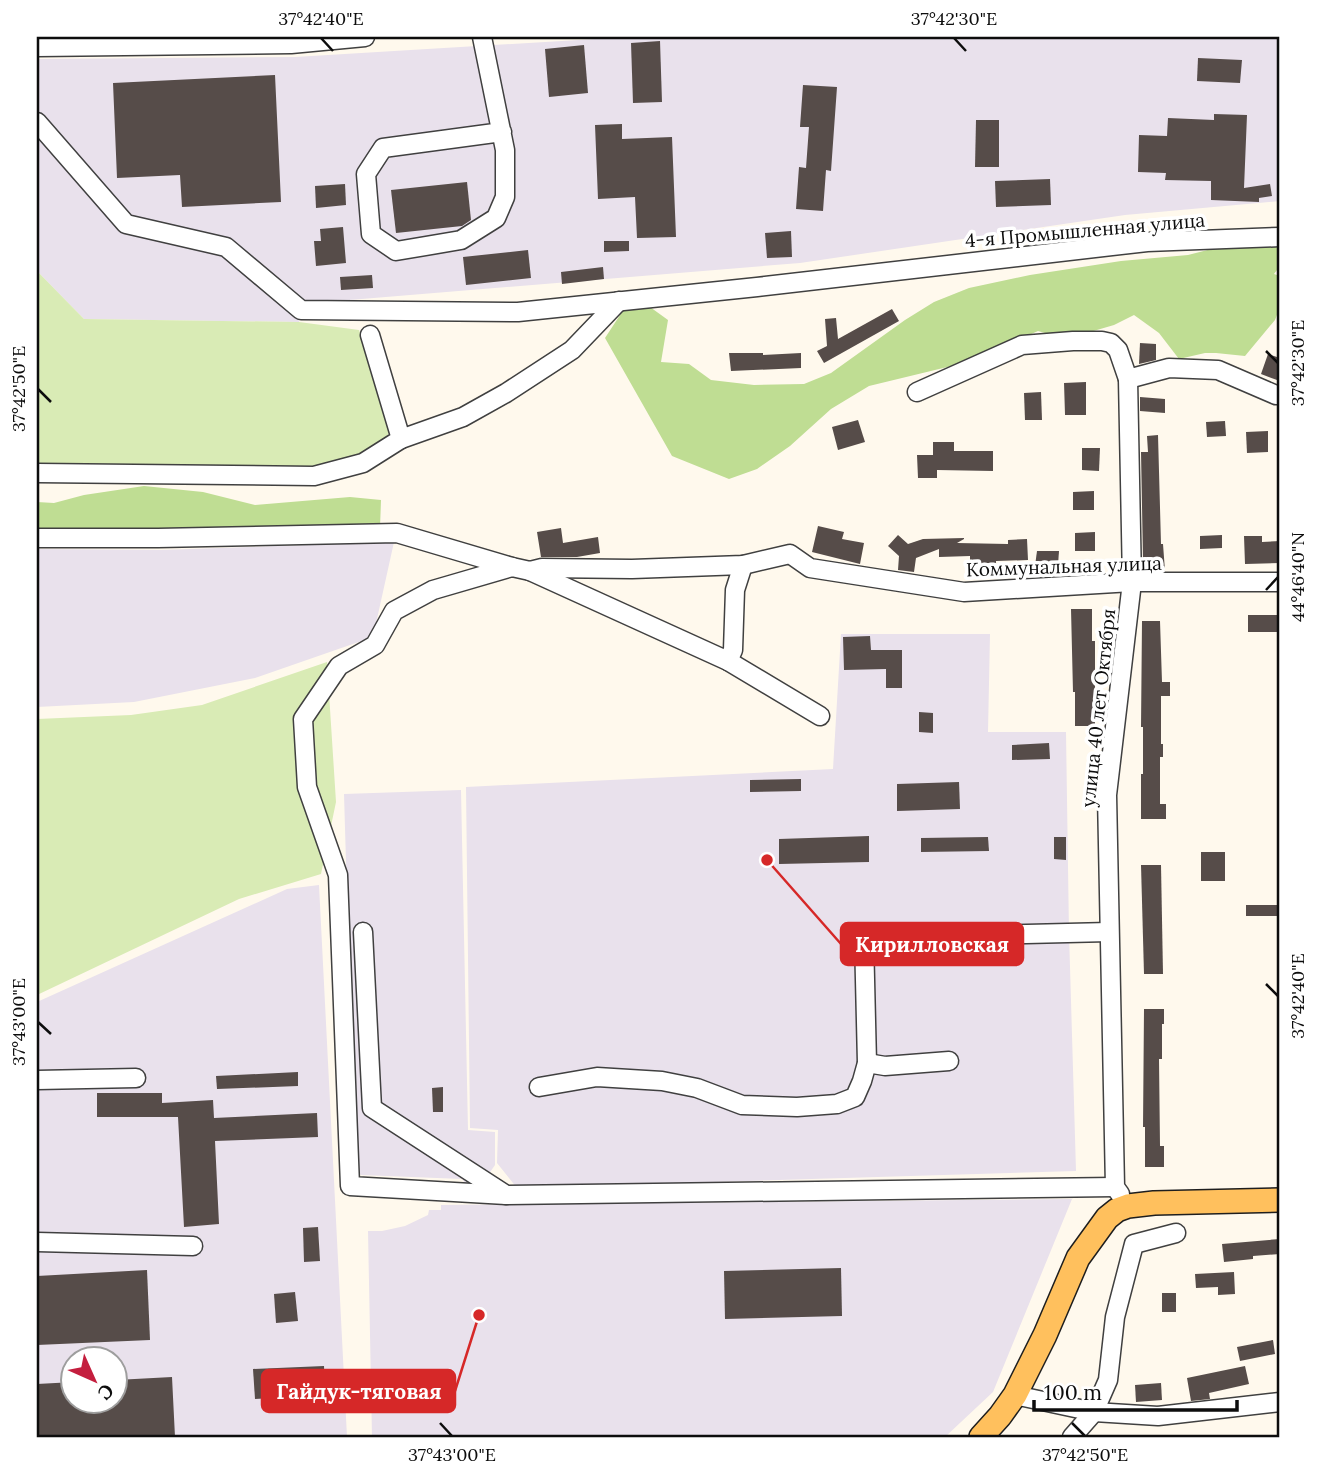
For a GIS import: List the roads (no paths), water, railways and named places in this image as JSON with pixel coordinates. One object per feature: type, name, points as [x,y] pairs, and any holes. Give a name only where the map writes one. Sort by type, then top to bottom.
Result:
[{"type":"main road","points":[[981,1437],[1015,1395],[1045,1335],[1078,1258],[1107,1218],[1117,1210],[1154,1203],[1280,1200]]},
{"type":"street","points":[[37,47],[291,44],[365,37]]},
{"type":"street","points":[[482,37],[502,132],[505,150],[505,197],[496,218],[461,240],[396,251],[372,234],[366,174],[383,148],[502,132]]},
{"type":"street","name":"4-я Промышленная улица","points":[[37,122],[126,224],[226,247],[301,310],[518,312],[1147,242],[1280,237]]},
{"type":"street","points":[[37,473],[314,476],[363,463],[401,439],[463,417],[506,393],[572,350],[619,301]]},
{"type":"street","points":[[370,335],[401,439]]},
{"type":"street","points":[[917,392],[1022,345],[1102,341],[1111,342],[1118,350],[1128,379],[1169,369],[1217,370],[1280,396]]},
{"type":"street","name":"улица 40 лет Октября","points":[[1115,1187],[1107,795],[1132,582],[1128,379]]},
{"type":"street","points":[[37,538],[397,533],[530,571],[727,661],[820,716]]},
{"type":"street","name":"Коммунальная улица","points":[[530,571],[542,568],[632,569],[743,565],[790,554],[810,568],[964,592],[1132,582],[1280,582]]},
{"type":"street","points":[[727,661],[733,650],[735,590],[743,565]]},
{"type":"street","points":[[512,567],[433,590],[394,611],[375,645],[339,666],[303,719],[307,787],[338,875],[350,1186],[506,1195],[1115,1187],[1128,1206]]},
{"type":"street","points":[[363,932],[372,1108],[506,1195]]},
{"type":"street","points":[[539,1087],[597,1077],[662,1081],[697,1088],[742,1105],[797,1107],[837,1104],[855,1097],[867,1063],[864,938],[1109,932]]},
{"type":"street","points":[[867,1063],[885,1066],[949,1061]]},
{"type":"street","points":[[37,1080],[136,1079]]},
{"type":"street","points":[[1072,1437],[1094,1412],[1108,1380],[1115,1317],[1134,1244],[1176,1233]]},
{"type":"street","points":[[37,1242],[194,1246]]},
{"type":"street","points":[[1015,1395],[1094,1412],[1158,1416],[1280,1402]]},
{"type":"place","name":"Кирилловская","points":[[767,860]]},
{"type":"place","name":"Гайдук-тяговая","points":[[479,1315]]}]
